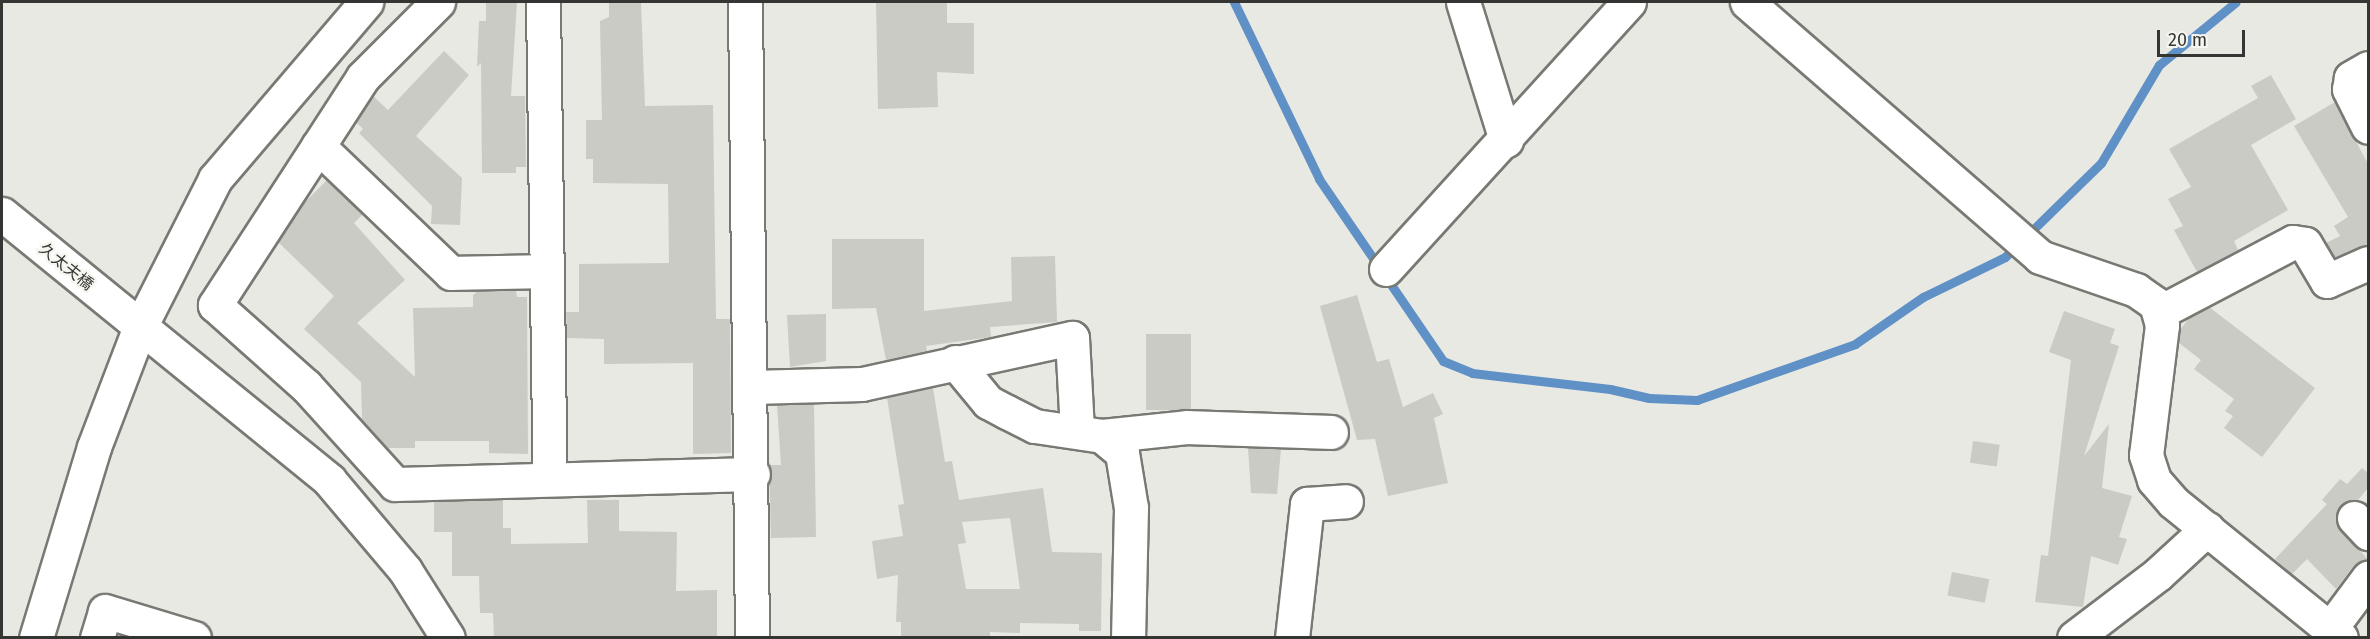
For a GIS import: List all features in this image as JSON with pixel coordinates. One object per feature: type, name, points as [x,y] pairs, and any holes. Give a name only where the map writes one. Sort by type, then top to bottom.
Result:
[{"type":"street","points":[[36,638],[134,324],[215,179],[366,2]]},
{"type":"street","points":[[438,2],[363,77],[215,305],[306,386],[395,484],[753,474]]},
{"type":"street","points":[[543,2],[550,479]]},
{"type":"street","points":[[745,2],[752,387],[753,638]]},
{"type":"street","points":[[1462,2],[1506,140]]},
{"type":"street","points":[[1386,269],[1506,140],[1629,2]]},
{"type":"street","points":[[1747,2],[2027,247],[2136,290],[2160,312]]},
{"type":"street","points":[[2368,68],[2351,78],[2349,89],[2368,127]]},
{"type":"street","points":[[318,146],[450,273],[546,271]]},
{"type":"street","name":"久太夫橋","points":[[2,214],[134,324],[329,480],[405,570],[448,638]]},
{"type":"street","points":[[2160,312],[2293,242],[2305,244],[2327,281],[2368,263]]},
{"type":"street","points":[[2160,312],[2148,469],[2160,489],[2336,633],[2368,578]]},
{"type":"street","points":[[752,387],[862,384],[1072,338],[1090,433],[1122,453],[1131,508],[1128,638]]},
{"type":"street","points":[[955,362],[988,402],[1035,426],[1090,433],[1188,427],[1331,432]]},
{"type":"street","points":[[1292,638],[1307,504],[1346,501]]},
{"type":"street","points":[[2074,638],[2158,574],[2207,529]]},
{"type":"street","points":[[97,638],[105,612],[194,638]]},
{"type":"building","points":[[486,2],[517,2],[511,96],[525,96],[526,167],[516,167],[516,173],[482,173],[481,63],[477,67],[479,21],[486,21]]},
{"type":"building","points":[[609,2],[641,2],[645,106],[713,105],[716,319],[730,319],[731,453],[693,454],[693,363],[604,364],[604,339],[567,338],[566,312],[579,312],[579,264],[669,263],[668,184],[593,183],[593,159],[586,159],[586,120],[602,120],[600,21],[609,17]]},
{"type":"building","points":[[876,2],[947,2],[947,23],[974,23],[974,74],[937,72],[938,107],[878,109]]},
{"type":"building","points":[[444,51],[469,75],[416,136],[462,178],[460,225],[431,224],[432,206],[359,133],[363,129],[356,122],[373,96],[388,110]]},
{"type":"building","points":[[2271,75],[2296,119],[2251,145],[2288,210],[2234,241],[2238,250],[2197,272],[2174,230],[2183,226],[2168,199],[2191,187],[2169,149],[2258,98],[2251,86]]},
{"type":"building","points":[[2335,102],[2368,164],[2368,245],[2335,257],[2326,243],[2340,236],[2334,226],[2348,217],[2294,126]]},
{"type":"building","points":[[327,180],[363,214],[354,223],[405,280],[357,323],[415,377],[413,308],[473,307],[473,295],[478,291],[516,291],[517,297],[527,297],[528,454],[489,453],[489,441],[415,441],[415,448],[388,448],[362,419],[361,382],[304,329],[334,296],[278,242],[301,206]]},
{"type":"building","points":[[832,239],[924,239],[924,311],[1012,301],[1011,257],[1055,256],[1057,322],[990,327],[991,337],[926,346],[927,351],[886,360],[876,308],[832,309]]},
{"type":"building","points":[[1357,295],[1377,362],[1389,359],[1403,407],[1433,393],[1443,414],[1434,418],[1448,483],[1388,496],[1375,439],[1357,440],[1320,306]]},
{"type":"building","points":[[2209,307],[2315,388],[2262,457],[2224,428],[2233,416],[2225,411],[2234,399],[2194,369],[2201,360],[2179,343],[2180,330],[2189,318]]},
{"type":"building","points":[[2064,311],[2115,329],[2110,343],[2119,346],[2084,456],[2109,424],[2102,488],[2132,496],[2119,537],[2127,539],[2118,565],[2091,556],[2083,607],[2035,602],[2041,555],[2048,556],[2071,360],[2049,352]]},
{"type":"building","points":[[826,314],[826,361],[790,367],[787,315]]},
{"type":"building","points":[[1146,334],[1191,334],[1191,410],[1146,410]]},
{"type":"building","points":[[933,388],[945,462],[952,461],[959,500],[1043,488],[1052,552],[1102,553],[1101,631],[1079,631],[1079,624],[1020,623],[1020,633],[990,632],[990,638],[901,638],[901,622],[896,622],[898,575],[877,579],[872,541],[903,536],[898,505],[904,504],[887,398]],"holes":[[[1010,518],[1020,589],[966,589],[958,544],[966,543],[962,522]]]},
{"type":"building","points":[[814,404],[816,537],[771,538],[769,465],[781,465],[777,405]]},
{"type":"building","points":[[1973,441],[2000,445],[1997,467],[1970,463]]},
{"type":"building","points":[[1248,448],[1281,449],[1277,494],[1251,493]]},
{"type":"building","points":[[2362,468],[2368,473],[2368,488],[2358,500],[2341,505],[2336,522],[2368,560],[2353,566],[2336,589],[2307,559],[2292,574],[2275,559],[2327,504],[2322,500],[2340,479],[2347,484]]},
{"type":"building","points":[[503,500],[503,528],[511,528],[511,544],[588,543],[587,500],[619,500],[619,531],[677,532],[676,591],[717,590],[717,638],[494,638],[493,613],[480,613],[479,576],[452,576],[452,532],[434,532],[434,502]]},
{"type":"building","points":[[1952,572],[1989,579],[1985,603],[1947,596]]},
{"type":"waterway","points":[[1234,2],[1319,179],[1443,361],[1472,373],[1610,389],[1649,398],[1697,400],[1855,344],[1923,297],[2005,257],[2101,163],[2159,65],[2236,2]]}]
